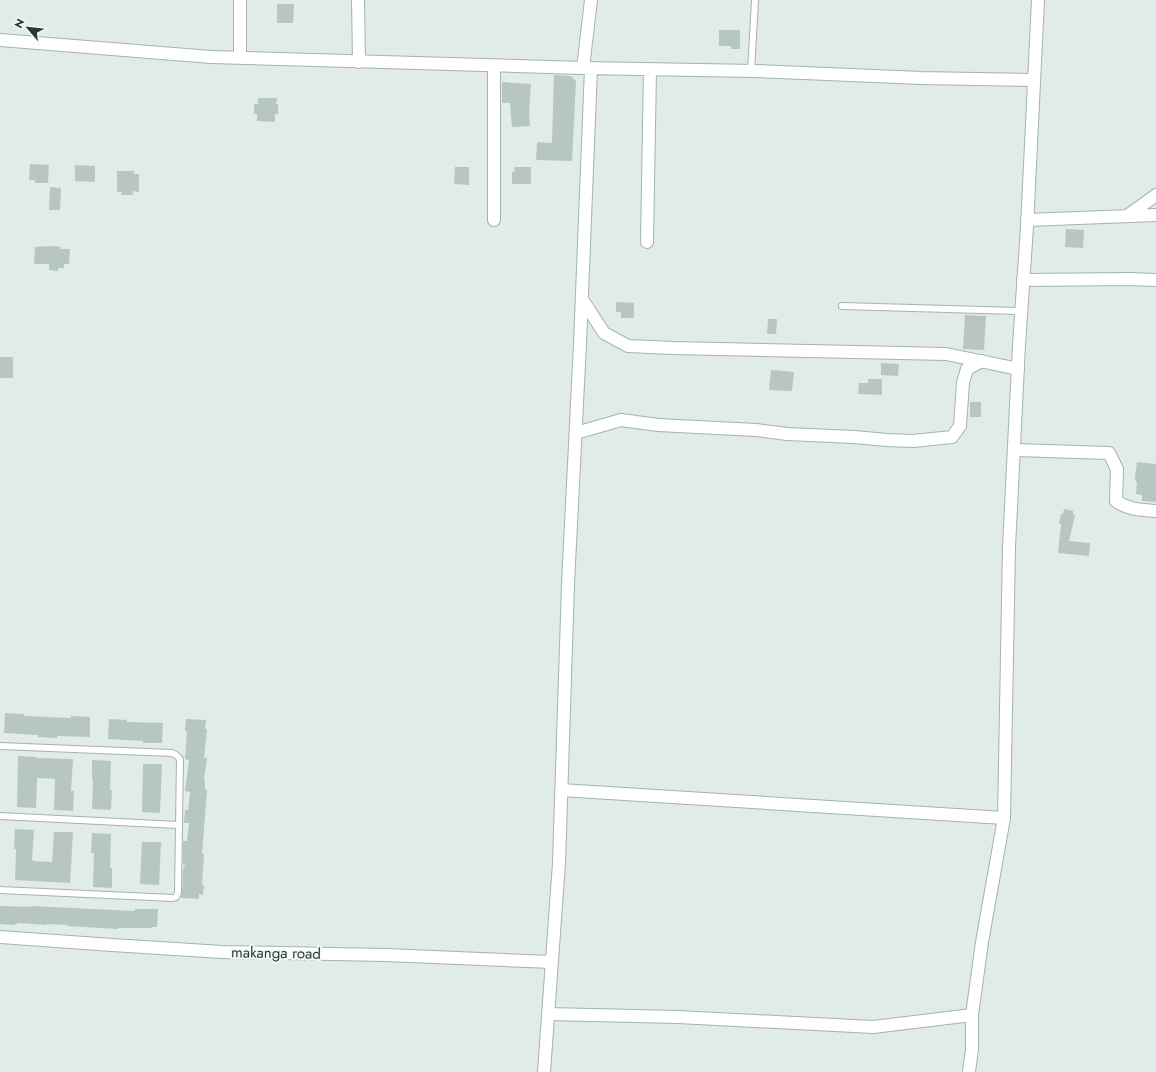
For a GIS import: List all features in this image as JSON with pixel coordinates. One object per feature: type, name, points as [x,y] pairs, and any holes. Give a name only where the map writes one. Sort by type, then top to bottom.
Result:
[{"type":"street","points":[[240,0],[240,58]]},
{"type":"street","points":[[358,0],[359,62]]},
{"type":"street","points":[[544,1072],[559,863],[568,584],[582,298],[587,68],[591,0]]},
{"type":"street","points":[[969,1072],[972,1049],[972,1015],[982,942],[1004,818],[1009,547],[1038,0]]},
{"type":"street","points":[[0,40],[211,57],[1034,80]]},
{"type":"street","points":[[494,66],[494,220]]},
{"type":"street","points":[[647,242],[650,69]]},
{"type":"street","points":[[1127,216],[1156,195]]},
{"type":"street","points":[[1027,220],[1156,215]]},
{"type":"street","points":[[1023,280],[1156,280]]},
{"type":"street","points":[[582,298],[604,333],[628,346],[946,354],[1018,368]]},
{"type":"street","points":[[576,433],[621,420],[658,425],[756,430],[787,434],[887,440],[952,437],[960,426],[962,383],[966,369],[982,361]]},
{"type":"street","points":[[1014,450],[1109,453],[1117,469],[1116,501],[1124,506],[1156,511]]},
{"type":"street","points":[[561,790],[1004,818]]},
{"type":"street","name":"makanga road","points":[[0,937],[222,952],[386,955],[552,962]]},
{"type":"street","points":[[548,1014],[678,1017],[873,1028],[972,1015]]},
{"type":"lane","points":[[751,72],[756,0]]},
{"type":"lane","points":[[842,306],[1021,311]]},
{"type":"lane","points":[[0,746],[172,753],[180,759],[178,893],[176,897],[0,890]]},
{"type":"lane","points":[[0,816],[178,825]]},
{"type":"building","points":[[277,4],[294,4],[293,23],[277,23]]},
{"type":"building","points":[[719,30],[740,30],[740,49],[731,49],[731,46],[719,46]]},
{"type":"building","points":[[554,75],[571,76],[576,81],[572,161],[536,160],[537,142],[552,143]]},
{"type":"building","points":[[502,82],[531,84],[529,113],[530,126],[512,127],[510,103],[502,103]]},
{"type":"building","points":[[258,98],[277,98],[276,104],[278,104],[278,114],[275,114],[275,122],[257,121],[257,114],[254,114],[254,104],[258,104]]},
{"type":"building","points":[[30,164],[49,165],[48,183],[35,183],[35,180],[29,180]]},
{"type":"building","points":[[75,165],[95,166],[95,182],[75,181]]},
{"type":"building","points":[[455,167],[469,167],[469,185],[454,184]]},
{"type":"building","points":[[515,167],[531,167],[531,184],[512,184],[512,172],[514,172]]},
{"type":"building","points":[[117,171],[134,171],[134,174],[139,174],[139,192],[133,191],[133,195],[121,195],[122,192],[117,192]]},
{"type":"building","points":[[50,187],[61,188],[60,210],[49,210]]},
{"type":"building","points":[[1066,229],[1084,230],[1083,248],[1065,247]]},
{"type":"building","points":[[35,247],[61,247],[60,249],[70,249],[69,264],[64,264],[64,268],[58,268],[58,271],[49,270],[49,264],[34,264]]},
{"type":"building","points":[[616,302],[634,303],[634,318],[621,318],[621,312],[616,312]]},
{"type":"building","points":[[965,315],[986,316],[984,350],[963,349]]},
{"type":"building","points":[[768,319],[777,319],[776,334],[767,334]]},
{"type":"building","points":[[0,357],[13,357],[13,378],[0,378]]},
{"type":"building","points":[[881,363],[899,364],[898,376],[881,375]]},
{"type":"building","points":[[771,370],[794,372],[792,391],[769,390]]},
{"type":"building","points":[[868,379],[882,379],[882,395],[858,394],[859,383],[868,383]]},
{"type":"building","points":[[970,402],[981,402],[981,417],[970,417]]},
{"type":"building","points":[[1137,462],[1156,464],[1156,502],[1142,501],[1142,495],[1136,494],[1137,482],[1135,478]]},
{"type":"building","points":[[1064,509],[1073,511],[1073,515],[1075,515],[1069,541],[1090,543],[1089,556],[1058,553],[1061,524],[1059,523]]},
{"type":"building","points":[[5,713],[24,714],[24,716],[71,718],[71,716],[90,717],[90,737],[57,736],[57,738],[38,737],[38,735],[4,733]]},
{"type":"building","points":[[109,719],[127,720],[127,722],[163,723],[162,743],[143,743],[143,741],[108,739]]},
{"type":"building","points":[[186,719],[206,720],[205,729],[207,729],[204,758],[207,758],[204,780],[205,790],[207,790],[202,854],[204,854],[202,885],[204,885],[203,895],[199,894],[199,899],[181,898],[183,870],[185,864],[183,865],[183,841],[187,841],[189,823],[184,823],[185,810],[188,810],[190,792],[185,791],[189,760],[185,759],[187,731],[185,731]]},
{"type":"building","points":[[18,756],[73,759],[71,791],[74,791],[73,811],[54,810],[55,779],[37,778],[36,808],[17,807]]},
{"type":"building","points":[[92,760],[111,761],[111,810],[92,809]]},
{"type":"building","points":[[143,764],[162,764],[160,813],[142,812]]},
{"type":"building","points":[[15,829],[34,830],[32,860],[52,862],[54,832],[73,832],[70,883],[15,880]]},
{"type":"building","points":[[92,833],[111,834],[110,868],[112,868],[112,888],[93,887],[94,853],[91,853]]},
{"type":"building","points":[[142,842],[161,842],[159,885],[140,884]]},
{"type":"building","points":[[0,906],[135,911],[135,909],[158,909],[157,927],[118,929],[47,924],[0,924]]}]
